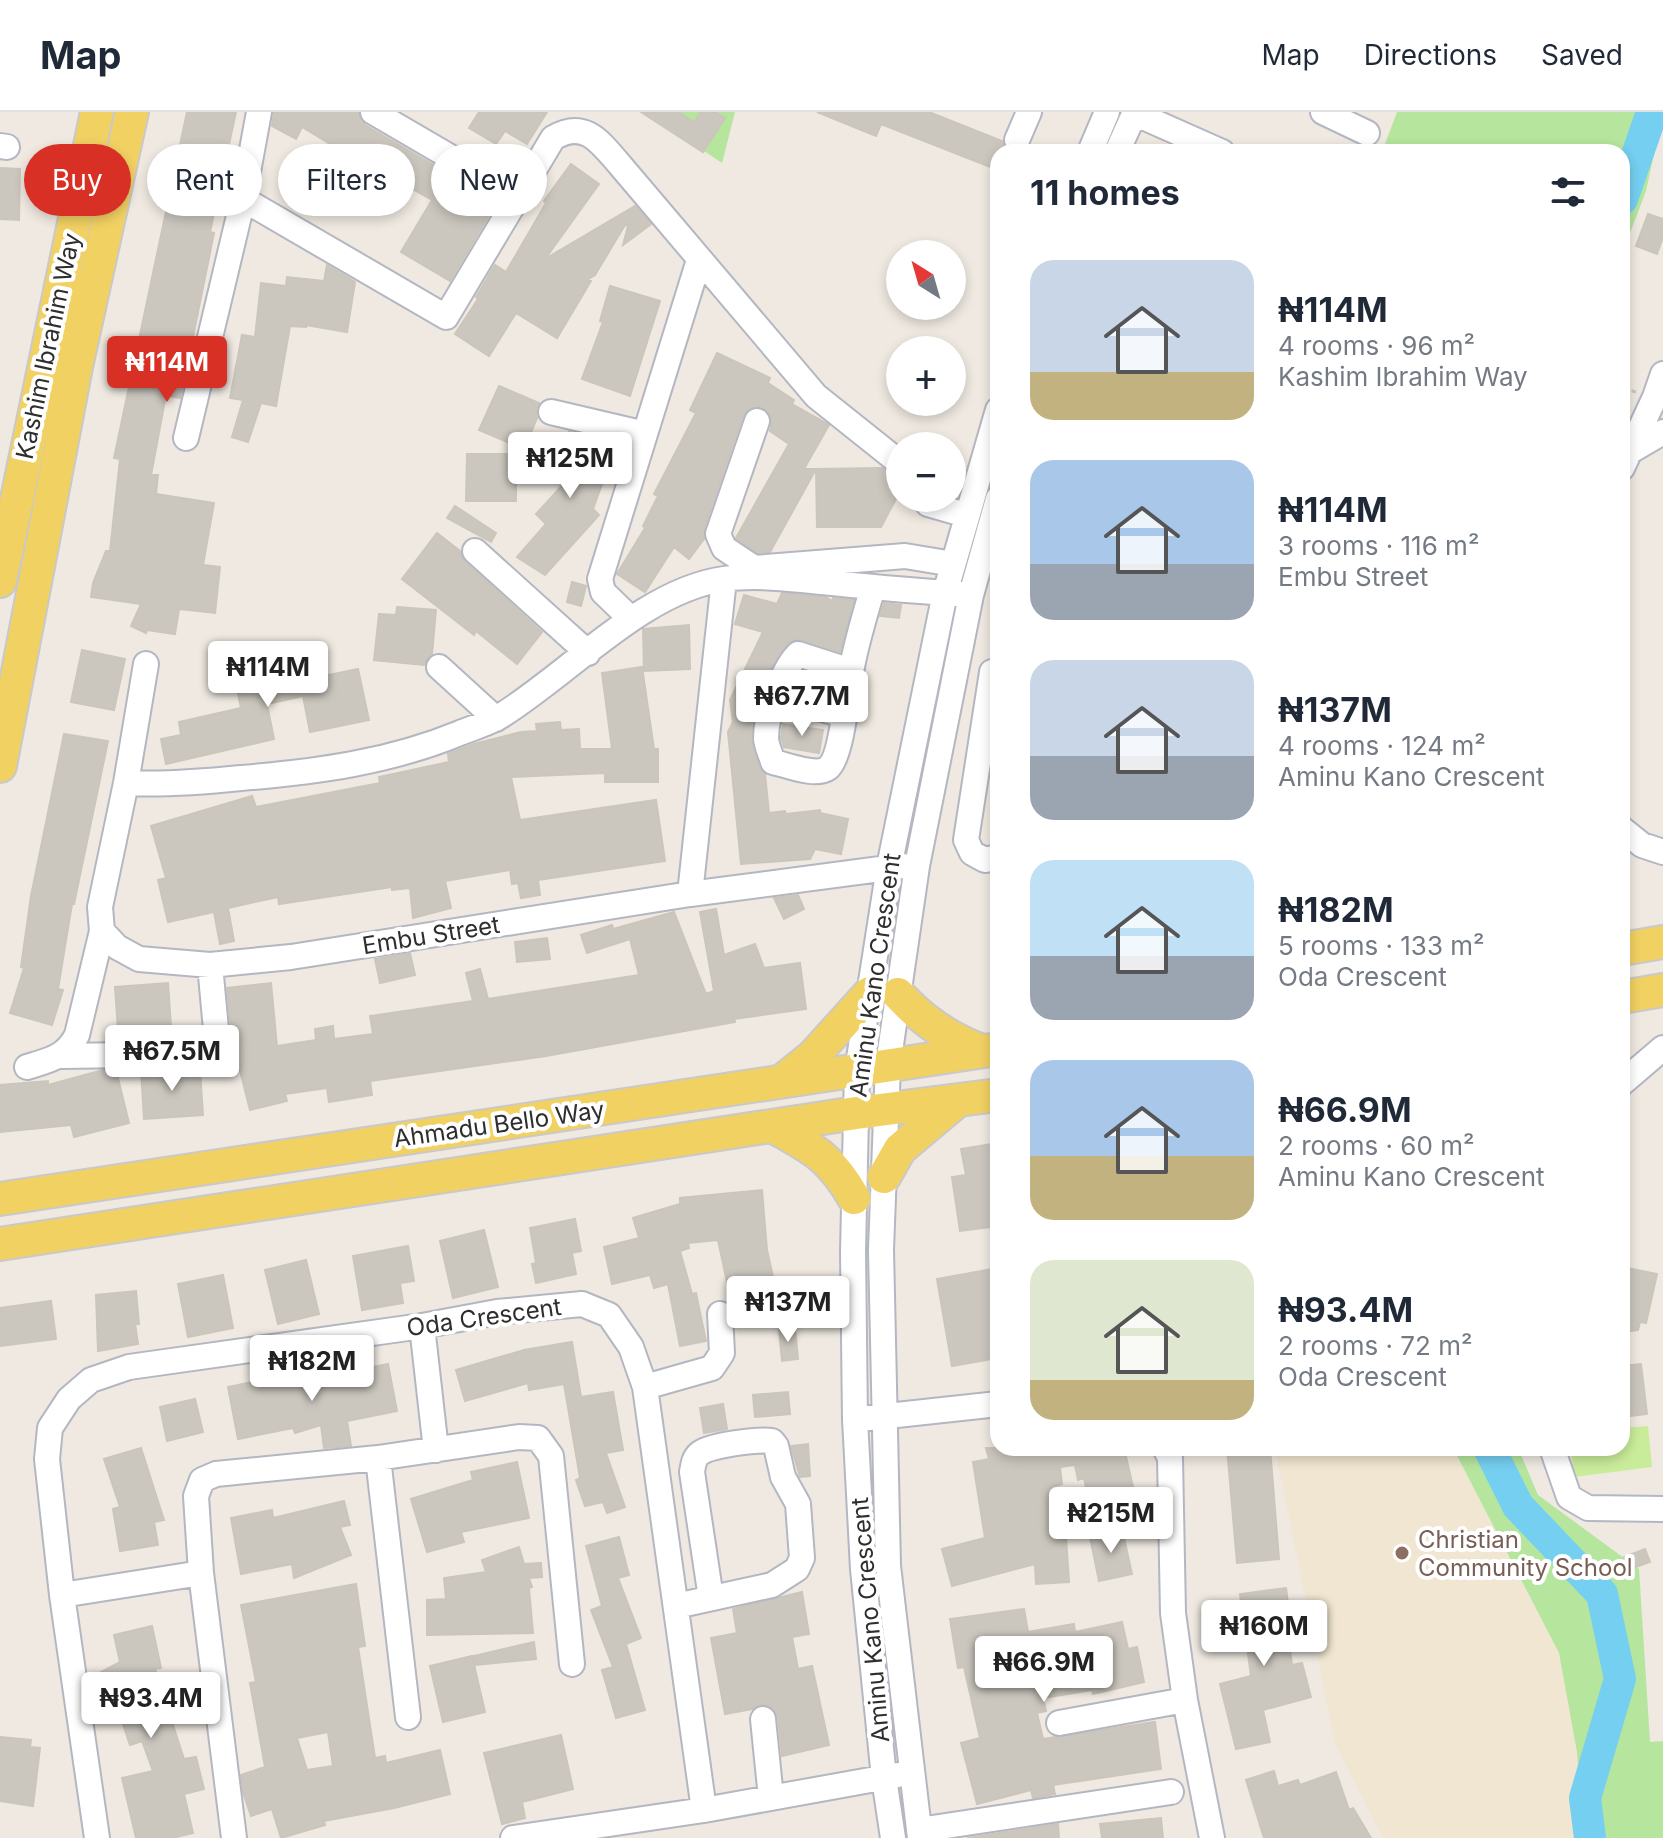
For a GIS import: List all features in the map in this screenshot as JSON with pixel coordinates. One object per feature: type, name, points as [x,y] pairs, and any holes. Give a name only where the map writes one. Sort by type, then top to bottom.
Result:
[{"type":"main road","name":"Kashim Ibrahim Way","points":[[0,581],[97,112]]},
{"type":"main road","name":"Kashim Ibrahim Way","points":[[0,766],[76,367],[132,112]]},
{"type":"main road","points":[[780,1083],[884,994],[953,1040],[990,1050]]},
{"type":"main road","name":"Ahmadu Bello Way","points":[[0,1199],[990,1050]]},
{"type":"main road","name":"Ahmadu Bello Way","points":[[0,1244],[772,1126],[990,1096]]},
{"type":"main road","points":[[884,1177],[900,1149],[958,1100]]},
{"type":"main road","points":[[772,1126],[816,1150],[840,1172],[854,1198]]},
{"type":"street","points":[[253,144],[259,112]]},
{"type":"street","points":[[373,112],[431,146]]},
{"type":"street","points":[[1017,140],[1029,112]]},
{"type":"street","points":[[1093,144],[1107,112]]},
{"type":"street","points":[[1121,144],[1135,112],[1205,144]]},
{"type":"street","points":[[1323,112],[1367,133]]},
{"type":"street","points":[[547,148],[553,138],[564,131],[579,130],[603,145],[816,396],[886,452]]},
{"type":"street","points":[[262,210],[446,317],[505,216]]},
{"type":"street","points":[[186,438],[239,216]]},
{"type":"street","points":[[631,619],[603,592],[600,579],[699,260]]},
{"type":"street","points":[[1630,451],[1663,374]]},
{"type":"street","points":[[551,412],[645,434]]},
{"type":"street","points":[[757,421],[718,534],[724,548],[754,568],[905,556],[953,564]]},
{"type":"street","points":[[1630,457],[1663,432]]},
{"type":"street","name":"Aminu Kano Crescent","points":[[884,994],[889,867],[945,593],[990,436]]},
{"type":"street","points":[[956,512],[966,515]]},
{"type":"street","name":"Aminu Kano Crescent","points":[[893,1838],[863,1569],[855,1419],[854,1198],[871,1112],[873,1068],[884,994],[917,866],[971,595],[990,527]]},
{"type":"street","points":[[475,551],[588,653]]},
{"type":"street","points":[[690,894],[724,579]]},
{"type":"street","points":[[126,783],[164,785],[371,762],[437,743],[496,719],[631,619],[686,590],[724,579],[787,579],[971,595]]},
{"type":"street","points":[[851,671],[798,654],[774,697],[765,740],[773,762],[818,771],[827,769],[834,760],[851,671],[873,587]]},
{"type":"street","points":[[961,644],[990,672]]},
{"type":"street","points":[[62,1056],[77,1035],[102,931],[100,907],[126,783],[146,664]]},
{"type":"street","points":[[439,667],[496,719]]},
{"type":"street","points":[[774,697],[845,715]]},
{"type":"street","points":[[990,705],[966,840],[972,853],[985,860],[990,859]]},
{"type":"street","points":[[1630,835],[1642,845],[1663,852]]},
{"type":"street","name":"Embu Street","points":[[102,931],[117,947],[139,959],[210,965],[305,955],[690,894],[889,867],[917,866]]},
{"type":"street","points":[[27,1067],[62,1056],[193,1054],[210,1050],[217,1040],[210,965]]},
{"type":"street","points":[[1630,1076],[1663,1048]]},
{"type":"street","name":"Aminu Kano Crescent","points":[[871,1112],[884,1177],[881,1250],[888,1566],[910,1773],[920,1834]]},
{"type":"street","name":"Oda Crescent","points":[[97,1838],[62,1595],[47,1459],[50,1428],[69,1399],[91,1380],[129,1367],[422,1326],[497,1312],[582,1304],[609,1315],[631,1347],[645,1387],[704,1810]]},
{"type":"street","points":[[645,1387],[712,1368],[722,1353],[720,1314]]},
{"type":"street","points":[[422,1326],[436,1450]]},
{"type":"street","points":[[855,1419],[990,1405]]},
{"type":"street","points":[[234,1838],[201,1573],[196,1496],[202,1480],[216,1474],[378,1458],[519,1437],[538,1438],[551,1456],[572,1664]]},
{"type":"street","points":[[676,1606],[772,1585],[797,1569],[802,1558],[798,1504],[783,1477],[772,1441],[711,1448],[699,1453],[694,1462],[692,1472],[711,1598]]},
{"type":"street","points":[[1169,1456],[1173,1613],[1185,1700],[1212,1838]]},
{"type":"street","points":[[1555,1456],[1569,1497],[1588,1508],[1663,1509]]},
{"type":"street","points":[[378,1458],[408,1717]]},
{"type":"street","points":[[62,1595],[201,1573]]},
{"type":"street","points":[[1059,1723],[1185,1700]]},
{"type":"street","points":[[763,1719],[771,1798]]},
{"type":"street","points":[[521,1837],[704,1810],[910,1773]]},
{"type":"street","points":[[920,1834],[1171,1792]]},
{"type":"shaded area","name":"Christian Community School","points":[[1277,1456],[1456,1456],[1559,1653],[1577,1752],[1583,1838],[1383,1838],[1335,1744]]},
{"type":"green space","points":[[646,112],[735,112],[722,163]]},
{"type":"green space","points":[[1397,112],[1663,112],[1646,191],[1630,233],[1630,144],[1385,144]]},
{"type":"green space","points":[[1648,1426],[1652,1467],[1574,1477],[1572,1456],[1630,1456],[1630,1427]]},
{"type":"green space","points":[[1457,1456],[1521,1456],[1538,1495],[1639,1569],[1650,1742],[1663,1741],[1663,1838],[1583,1838],[1577,1752],[1559,1653]]},
{"type":"building","points":[[187,112],[236,112],[229,144],[180,144]]},
{"type":"building","points":[[274,112],[358,112],[365,125],[398,144],[330,144],[302,127],[296,139],[272,126]]},
{"type":"building","points":[[479,112],[547,112],[527,144],[505,131],[496,144],[469,128]]},
{"type":"building","points":[[641,112],[678,112],[694,122],[701,112],[715,112],[725,118],[703,152]]},
{"type":"building","points":[[817,112],[929,112],[1004,144],[990,144],[990,167],[881,124],[876,136]]},
{"type":"building","points":[[415,154],[431,164],[431,199],[415,190]]},
{"type":"building","points":[[571,164],[599,184],[545,259],[635,206],[651,224],[623,245],[628,226],[625,225],[595,275],[587,280],[591,281],[557,338],[516,313],[489,356],[455,334],[495,265],[506,272],[538,216],[547,216],[547,197]]},
{"type":"building","points":[[0,168],[20,169],[19,220],[0,219]]},
{"type":"building","points":[[431,202],[431,216],[489,216],[450,281],[401,252]]},
{"type":"building","points":[[1648,214],[1663,219],[1663,237],[1657,254],[1636,246]]},
{"type":"building","points":[[165,216],[213,216],[210,232],[214,233],[180,398],[166,395],[151,475],[158,475],[156,494],[214,503],[203,565],[220,567],[215,613],[179,609],[175,634],[147,630],[146,633],[131,626],[141,604],[91,597],[93,583],[106,551],[110,551],[120,459],[114,458]]},
{"type":"building","points":[[327,265],[355,282],[347,332],[306,325],[290,326],[276,406],[261,403],[248,442],[232,437],[243,400],[230,398],[242,335],[255,337],[261,283],[286,286],[287,277],[324,281]]},
{"type":"building","points":[[610,286],[660,301],[630,396],[582,379],[603,322],[600,321]]},
{"type":"building","points":[[717,353],[770,378],[768,383],[794,400],[792,404],[829,425],[804,469],[816,469],[770,552],[758,553],[736,538],[789,444],[770,431],[772,419],[768,411],[755,406],[748,409],[704,529],[704,539],[689,559],[674,547],[645,592],[617,574],[645,528],[643,526],[658,496],[654,494],[696,413],[690,410]]},
{"type":"building","points":[[499,386],[539,403],[537,418],[524,449],[479,430]]},
{"type":"building","points":[[569,432],[617,443],[593,509],[599,515],[545,575],[517,557],[546,524],[536,514],[570,477],[554,471]]},
{"type":"building","points":[[467,454],[516,454],[516,501],[466,501]]},
{"type":"building","points":[[816,469],[886,470],[886,512],[889,512],[881,527],[817,527]]},
{"type":"building","points":[[455,506],[496,533],[491,542],[447,518]]},
{"type":"building","points":[[437,533],[460,551],[465,562],[542,632],[517,664],[402,579]]},
{"type":"building","points":[[572,582],[586,586],[581,606],[567,602]]},
{"type":"building","points":[[782,593],[826,597],[832,601],[833,598],[854,600],[840,652],[803,640],[793,640],[779,654],[760,693],[751,739],[759,767],[765,774],[769,813],[820,810],[820,813],[848,819],[841,854],[815,849],[810,859],[741,864],[728,732],[733,722],[730,700],[763,632],[735,624],[744,595],[777,604]]},
{"type":"building","points":[[884,603],[901,605],[899,618],[880,616]]},
{"type":"building","points":[[397,607],[436,610],[432,654],[424,665],[374,660],[379,614],[396,615]]},
{"type":"building","points":[[689,625],[690,669],[644,671],[643,629]]},
{"type":"building","points":[[82,650],[125,659],[114,710],[71,702]]},
{"type":"building","points":[[274,651],[281,685],[358,669],[369,720],[310,732],[303,696],[267,704],[274,739],[166,764],[161,739],[181,735],[179,722],[241,708],[231,661]]},
{"type":"building","points":[[642,667],[654,749],[658,749],[658,782],[605,782],[605,773],[511,777],[520,820],[656,800],[665,861],[538,880],[540,895],[521,898],[518,883],[512,884],[510,870],[445,881],[451,908],[413,918],[410,888],[392,890],[392,887],[279,904],[278,897],[228,908],[234,941],[220,944],[214,912],[168,922],[158,880],[166,878],[151,826],[252,796],[256,807],[380,783],[379,777],[449,762],[448,754],[474,744],[537,731],[536,724],[560,722],[561,730],[579,729],[580,749],[612,749],[602,673]]},
{"type":"building","points":[[803,672],[834,681],[833,688],[799,679]]},
{"type":"building","points":[[783,724],[823,730],[819,753],[784,747],[781,738]]},
{"type":"building","points":[[64,734],[108,741],[72,904],[58,989],[63,990],[52,1025],[10,1013],[24,968],[21,967],[31,896]]},
{"type":"building","points":[[798,895],[804,909],[784,919],[774,898]]},
{"type":"building","points":[[716,909],[724,955],[755,944],[764,968],[800,963],[806,1009],[734,1019],[735,1022],[546,1056],[370,1081],[372,1095],[329,1102],[327,1088],[285,1094],[287,1101],[250,1110],[232,1039],[227,988],[271,983],[277,1046],[316,1040],[315,1029],[333,1026],[334,1039],[373,1034],[370,1016],[473,1001],[466,973],[480,969],[488,999],[639,975],[630,939],[587,953],[581,935],[674,912],[706,994],[714,991],[700,912]]},
{"type":"building","points":[[547,938],[550,959],[517,962],[515,942]]},
{"type":"building","points":[[410,953],[415,975],[380,983],[375,959]]},
{"type":"building","points":[[168,983],[171,1027],[118,1031],[115,987]]},
{"type":"building","points":[[103,1070],[116,1070],[129,1123],[74,1137],[71,1125],[0,1132],[0,1085],[48,1081],[48,1085]]},
{"type":"building","points":[[141,1070],[200,1070],[203,1115],[144,1119]]},
{"type":"building","points":[[990,1144],[990,1227],[960,1231],[952,1177],[966,1175],[961,1149]]},
{"type":"building","points":[[762,1190],[767,1250],[773,1277],[728,1287],[718,1240],[688,1243],[689,1248],[680,1251],[692,1294],[696,1293],[706,1341],[680,1346],[668,1284],[654,1288],[650,1275],[612,1284],[604,1247],[639,1238],[633,1218],[680,1204],[680,1198]]},
{"type":"building","points":[[575,1219],[581,1251],[572,1253],[576,1274],[536,1283],[530,1228]]},
{"type":"building","points":[[484,1230],[498,1287],[453,1298],[440,1241]]},
{"type":"building","points":[[408,1246],[414,1281],[400,1283],[403,1303],[362,1310],[353,1256]]},
{"type":"building","points":[[306,1260],[319,1314],[278,1324],[265,1270]]},
{"type":"building","points":[[990,1269],[990,1359],[952,1366],[937,1279]]},
{"type":"building","points":[[1630,1269],[1657,1274],[1646,1323],[1640,1322],[1638,1330],[1630,1331]]},
{"type":"building","points":[[223,1275],[233,1328],[188,1337],[178,1284]]},
{"type":"building","points":[[136,1291],[138,1344],[98,1351],[96,1295]]},
{"type":"building","points":[[51,1301],[56,1339],[0,1346],[0,1308]]},
{"type":"building","points":[[795,1328],[798,1359],[782,1361],[779,1330]]},
{"type":"building","points":[[572,1342],[581,1397],[613,1392],[623,1450],[606,1453],[625,1507],[607,1513],[603,1502],[585,1506],[576,1480],[580,1478],[564,1384],[529,1390],[528,1383],[465,1401],[456,1370],[524,1350]]},
{"type":"building","points":[[388,1364],[397,1411],[347,1421],[351,1446],[324,1448],[321,1425],[295,1433],[293,1428],[238,1439],[228,1387],[268,1381],[312,1368],[315,1379]]},
{"type":"building","points":[[1641,1364],[1647,1414],[1630,1416],[1630,1365]]},
{"type":"building","points":[[788,1392],[790,1414],[755,1417],[753,1395]]},
{"type":"building","points":[[195,1399],[203,1432],[167,1441],[160,1407]]},
{"type":"building","points":[[723,1404],[727,1429],[704,1433],[700,1408]]},
{"type":"building","points":[[808,1444],[810,1476],[800,1477],[791,1446]]},
{"type":"building","points":[[141,1448],[164,1520],[154,1522],[158,1545],[120,1551],[113,1509],[120,1507],[104,1459]]},
{"type":"building","points":[[986,1448],[990,1448],[990,1456],[1126,1456],[1133,1487],[1088,1497],[1084,1478],[1078,1480],[1075,1465],[1060,1467],[1062,1484],[1052,1487],[1060,1536],[1066,1536],[1069,1582],[1036,1584],[1035,1564],[952,1586],[942,1549],[985,1538],[973,1462],[989,1459]]},
{"type":"building","points":[[1228,1456],[1271,1456],[1279,1559],[1237,1563]]},
{"type":"building","points":[[517,1462],[529,1518],[461,1532],[464,1542],[427,1552],[411,1499],[473,1480],[471,1472]]},
{"type":"building","points":[[344,1501],[350,1525],[340,1527],[351,1555],[294,1578],[292,1564],[241,1574],[231,1518],[272,1510],[273,1518]]},
{"type":"building","points":[[1122,1529],[1132,1574],[1099,1581],[1090,1537]]},
{"type":"building","points":[[619,1537],[629,1575],[618,1578],[641,1638],[626,1644],[645,1710],[616,1718],[602,1670],[613,1667],[591,1610],[602,1606],[586,1546]]},
{"type":"building","points":[[519,1547],[524,1564],[541,1563],[542,1577],[529,1578],[533,1633],[427,1635],[427,1600],[446,1599],[444,1578],[486,1572],[482,1560]]},
{"type":"building","points":[[1645,1549],[1650,1562],[1628,1570],[1624,1557]]},
{"type":"building","points":[[356,1584],[365,1646],[358,1647],[375,1758],[385,1756],[386,1763],[440,1750],[450,1794],[324,1821],[325,1825],[281,1838],[272,1809],[251,1816],[241,1775],[265,1767],[250,1683],[256,1682],[241,1605]],"holes":[[[328,1732],[333,1766],[307,1770],[297,1738]]]},
{"type":"building","points":[[1286,1588],[1292,1665],[1302,1663],[1311,1697],[1263,1710],[1270,1742],[1236,1749],[1220,1684],[1251,1676],[1240,1594]]},
{"type":"building","points":[[802,1592],[809,1634],[792,1637],[798,1669],[812,1666],[829,1745],[782,1756],[778,1717],[770,1706],[761,1704],[752,1709],[725,1714],[711,1638],[737,1633],[733,1609]]},
{"type":"building","points":[[1024,1609],[1028,1632],[1074,1624],[1075,1632],[1122,1622],[1128,1649],[1137,1647],[1144,1682],[1093,1694],[1092,1690],[1043,1698],[1046,1711],[1037,1713],[1043,1739],[1155,1722],[1161,1769],[1053,1785],[1055,1794],[1033,1798],[1031,1790],[977,1804],[961,1743],[980,1738],[964,1667],[958,1668],[950,1619]]},
{"type":"building","points":[[152,1626],[161,1668],[155,1669],[184,1759],[196,1757],[204,1789],[184,1794],[193,1833],[172,1838],[136,1838],[122,1778],[153,1771],[142,1741],[130,1745],[110,1686],[101,1691],[94,1676],[120,1662],[114,1635]]},
{"type":"building","points":[[534,1642],[536,1659],[476,1665],[474,1656]]},
{"type":"building","points":[[472,1656],[485,1712],[443,1722],[430,1666]]},
{"type":"building","points":[[561,1735],[573,1789],[522,1802],[525,1818],[502,1824],[484,1753]]},
{"type":"building","points":[[0,1737],[31,1740],[30,1747],[40,1748],[33,1806],[0,1801]]},
{"type":"building","points":[[1274,1771],[1278,1786],[1298,1780],[1300,1785],[1336,1772],[1349,1810],[1353,1808],[1371,1838],[1264,1838],[1246,1780]]},
{"type":"building","points":[[1161,1818],[1163,1838],[1102,1838],[1100,1824]]},
{"type":"building","points":[[1058,1824],[1059,1838],[967,1838]]},
{"type":"waterway","points":[[1630,176],[1652,112]]},
{"type":"waterway","points":[[1493,1456],[1518,1506],[1602,1594],[1620,1679],[1585,1798],[1590,1838]]},
{"type":"place","name":"Christian Community School","points":[[1402,1553]]}]
